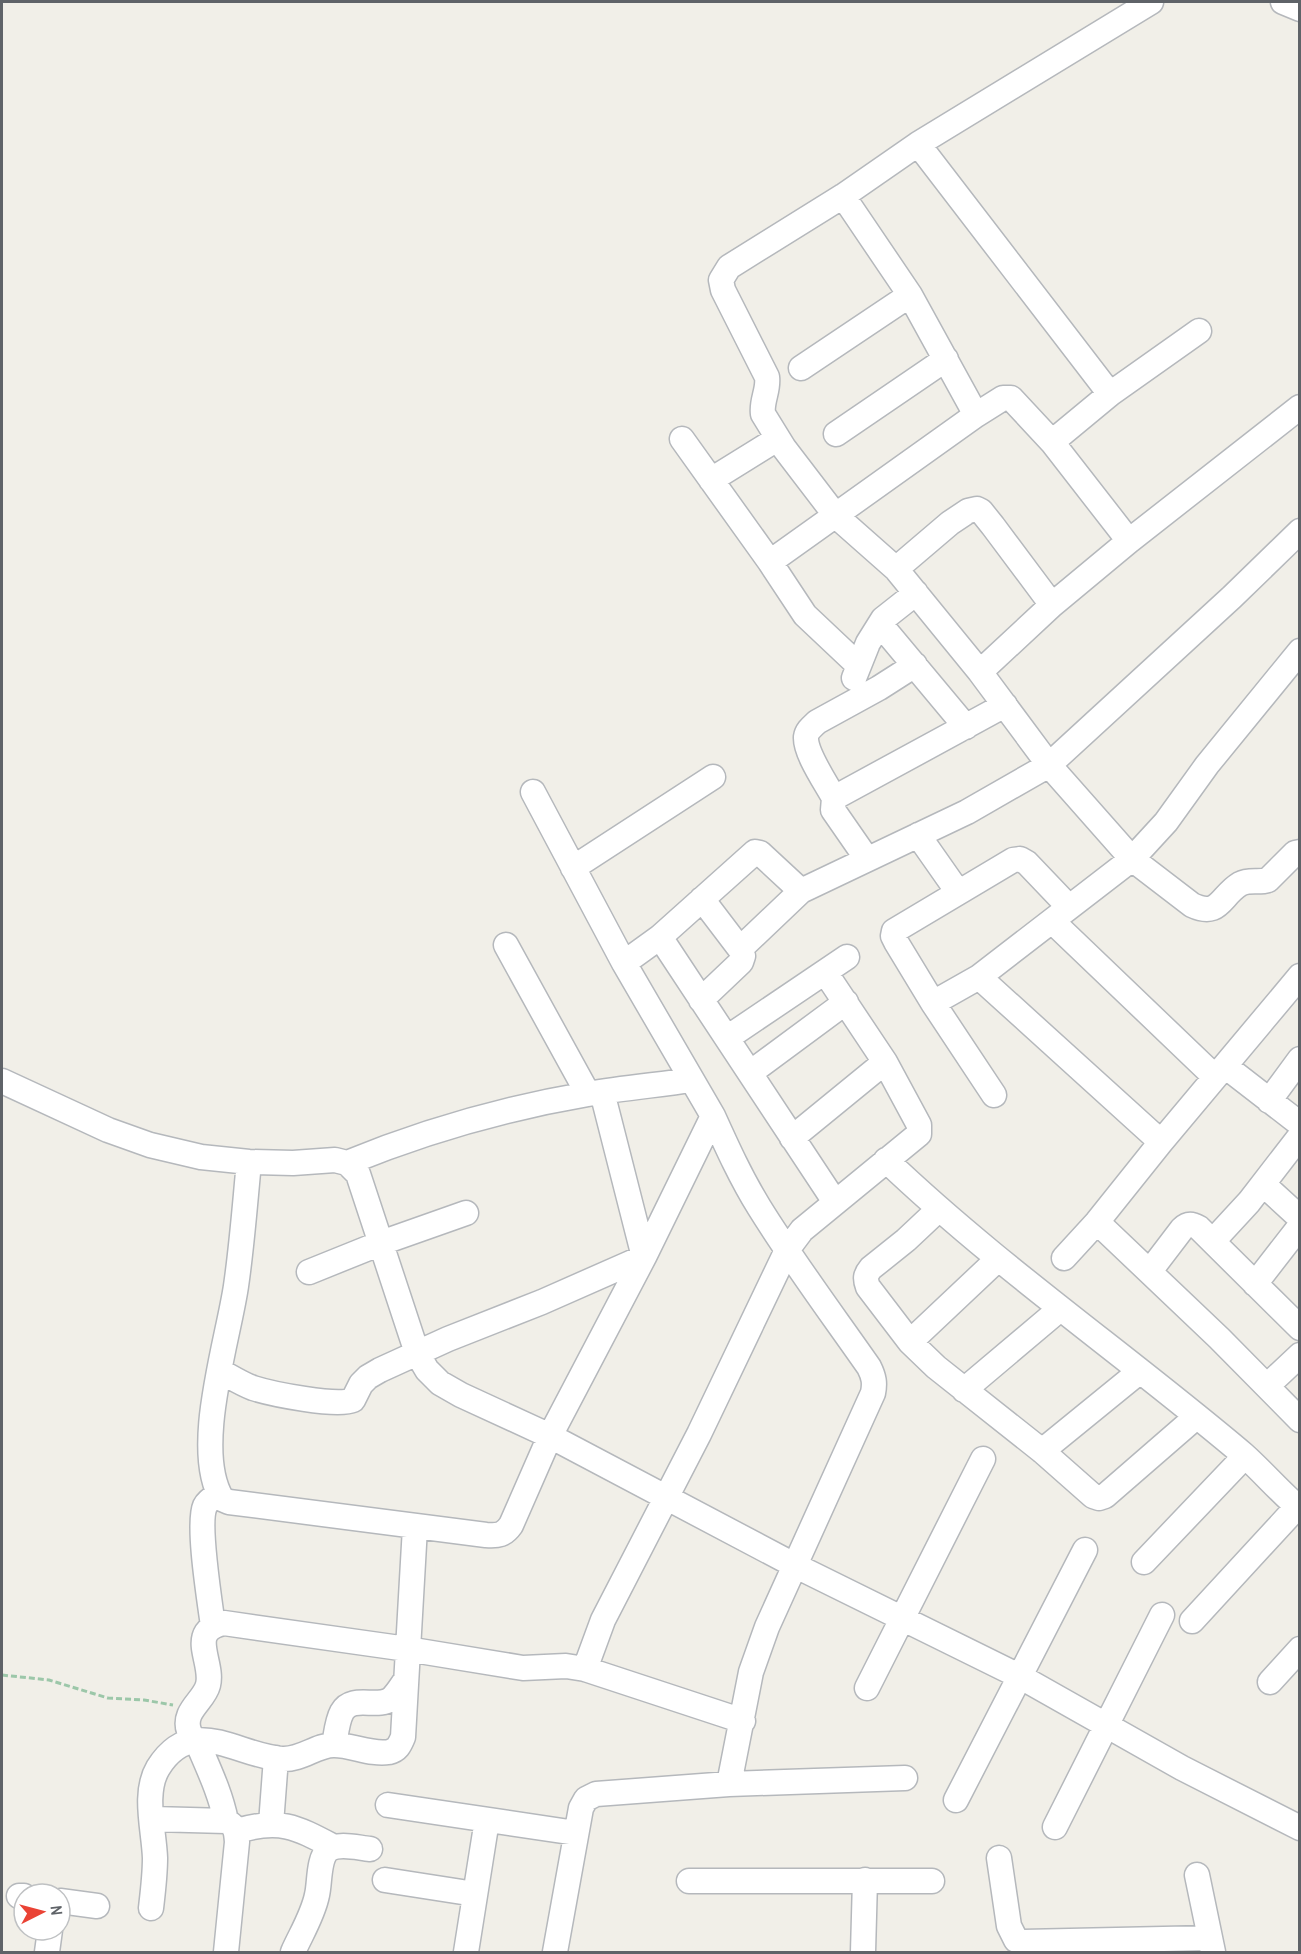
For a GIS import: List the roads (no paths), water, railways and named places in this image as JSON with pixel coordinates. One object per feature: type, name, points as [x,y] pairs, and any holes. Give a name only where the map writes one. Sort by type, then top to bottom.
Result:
[{"type":"street","points":[[1151,2],[918,144],[843,196],[729,267],[721,280],[723,290],[767,377],[769,386],[762,407],[763,414],[777,439],[836,516],[896,569],[916,592],[1050,765],[1132,859],[1192,905],[1203,910],[1217,906],[1240,884],[1247,881],[1268,880],[1295,853],[1299,852]]},
{"type":"street","points":[[1283,2],[1299,9]]},
{"type":"street","points":[[918,144],[1110,394]]},
{"type":"street","points":[[843,196],[910,296],[976,415]]},
{"type":"street","points":[[801,368],[910,296]]},
{"type":"street","points":[[1052,442],[1110,394],[1199,331]]},
{"type":"street","points":[[836,434],[946,359]]},
{"type":"street","points":[[770,562],[1002,398],[1011,398],[1052,442],[1129,541]]},
{"type":"street","points":[[980,672],[1052,605],[1129,541],[1299,407]]},
{"type":"street","points":[[682,439],[805,615],[858,665]]},
{"type":"street","points":[[711,480],[777,439]]},
{"type":"street","points":[[896,569],[950,522],[968,511],[977,509],[993,526],[1052,605]]},
{"type":"street","points":[[740,949],[801,891],[967,812],[1050,765],[1232,597],[1299,531]]},
{"type":"street","points":[[848,705],[858,665],[868,642],[880,624],[916,592]]},
{"type":"street","points":[[880,624],[966,727]]},
{"type":"street","points":[[933,1003],[979,977],[1132,859],[1166,822],[1207,765],[1299,651]]},
{"type":"street","points":[[867,860],[833,810],[834,798],[808,750],[806,736],[809,729],[818,722],[915,665]]},
{"type":"street","points":[[834,798],[1005,705]]},
{"type":"street","points":[[573,868],[713,777]]},
{"type":"street","points":[[533,792],[624,963],[713,1116],[753,1196],[873,1376],[873,1394],[767,1627],[755,1661],[729,1784]]},
{"type":"street","points":[[918,836],[958,892]]},
{"type":"street","points":[[624,963],[660,937],[755,852],[760,853],[801,891]]},
{"type":"street","points":[[994,1095],[933,1003],[893,936],[894,931],[958,892],[1005,864],[1020,859],[1027,863],[1061,914],[1220,1072],[1269,1101],[1299,1124]]},
{"type":"street","points":[[701,1000],[741,962],[743,956],[702,899]]},
{"type":"street","points":[[660,937],[835,1202]]},
{"type":"street","points":[[506,945],[595,1093],[644,1257]]},
{"type":"street","points":[[727,1038],[847,957]]},
{"type":"street","points":[[585,1669],[603,1620],[667,1499],[787,1250],[802,1230],[919,1134],[920,1128],[885,1062],[825,972]]},
{"type":"street","points":[[979,977],[1161,1142]]},
{"type":"street","points":[[1064,1258],[1097,1222],[1220,1072],[1295,991]]},
{"type":"street","points":[[750,1073],[846,1002]]},
{"type":"street","points":[[792,1138],[885,1062]]},
{"type":"street","points":[[1269,1101],[1298,1064]]},
{"type":"street","points":[[347,1163],[426,1133],[464,1122],[595,1093],[692,1080]]},
{"type":"street","points":[[2,1081],[108,1130],[150,1145],[201,1157],[249,1162],[293,1163],[336,1160],[347,1163],[358,1174],[417,1353],[427,1370],[440,1383],[550,1436],[796,1566],[1019,1676],[1182,1768],[1299,1828]]},
{"type":"street","points":[[249,1162],[236,1286],[220,1371],[210,1450],[211,1465],[222,1499],[229,1502],[415,1527],[498,1536],[506,1532],[511,1525],[550,1436],[644,1257],[713,1116]]},
{"type":"street","points":[[1213,1241],[1249,1202],[1299,1136]]},
{"type":"street","points":[[886,1160],[998,1259],[1245,1456],[1298,1508],[1192,1622]]},
{"type":"street","points":[[1255,1284],[1298,1229],[1263,1184]]},
{"type":"street","points":[[939,1209],[867,1273],[868,1287],[910,1342],[936,1367],[1042,1451],[1093,1496],[1099,1498],[1105,1496],[1196,1417]]},
{"type":"street","points":[[309,1272],[381,1243],[466,1213]]},
{"type":"street","points":[[1097,1222],[1150,1271],[1299,1420]]},
{"type":"street","points":[[1150,1271],[1187,1225],[1193,1224],[1213,1241],[1299,1328]]},
{"type":"street","points":[[220,1371],[254,1388],[308,1399],[347,1403],[353,1400],[368,1377],[448,1339],[542,1302],[644,1257]]},
{"type":"street","points":[[910,1342],[998,1259]]},
{"type":"street","points":[[964,1390],[1060,1309]]},
{"type":"street","points":[[1267,1386],[1299,1355]]},
{"type":"street","points":[[1042,1451],[1139,1372]]},
{"type":"street","points":[[1144,1562],[1245,1456]]},
{"type":"street","points":[[867,1688],[983,1459]]},
{"type":"street","points":[[213,1626],[206,1576],[204,1510],[210,1499],[219,1494]]},
{"type":"street","points":[[151,1908],[155,1879],[150,1797],[152,1781],[158,1768],[172,1750],[182,1743],[195,1740],[223,1743],[276,1758],[301,1757],[334,1745],[382,1753],[392,1752],[399,1747],[403,1737],[415,1527]]},
{"type":"street","points":[[956,1800],[1086,1550]]},
{"type":"street","points":[[1055,1827],[1162,1615]]},
{"type":"street","points":[[226,1953],[231,1826],[219,1791],[189,1731],[188,1724],[192,1710],[204,1695],[209,1683],[204,1644],[207,1632],[213,1626],[225,1623],[523,1668],[566,1666],[585,1669],[742,1721]]},
{"type":"street","points":[[1270,1682],[1299,1649]]},
{"type":"street","points":[[334,1745],[342,1713],[346,1707],[361,1702],[386,1701],[396,1694],[406,1680]]},
{"type":"street","points":[[271,1824],[276,1758]]},
{"type":"street","points":[[555,1953],[581,1808],[586,1799],[596,1794],[729,1784],[905,1778]]},
{"type":"street","points":[[387,1805],[576,1833]]},
{"type":"street","points":[[153,1820],[231,1826],[287,1825],[334,1847],[370,1849]]},
{"type":"street","points":[[466,1953],[487,1820]]},
{"type":"street","points":[[293,1953],[316,1898],[322,1862],[327,1851],[334,1847]]},
{"type":"street","points":[[999,1858],[1009,1926],[1016,1940],[1023,1942],[1212,1945],[1197,1875]]},
{"type":"street","points":[[385,1880],[475,1894]]},
{"type":"street","points":[[863,1953],[865,1880]]},
{"type":"street","points":[[689,1881],[932,1881]]},
{"type":"street","points":[[72,1903],[98,1906]]}]
